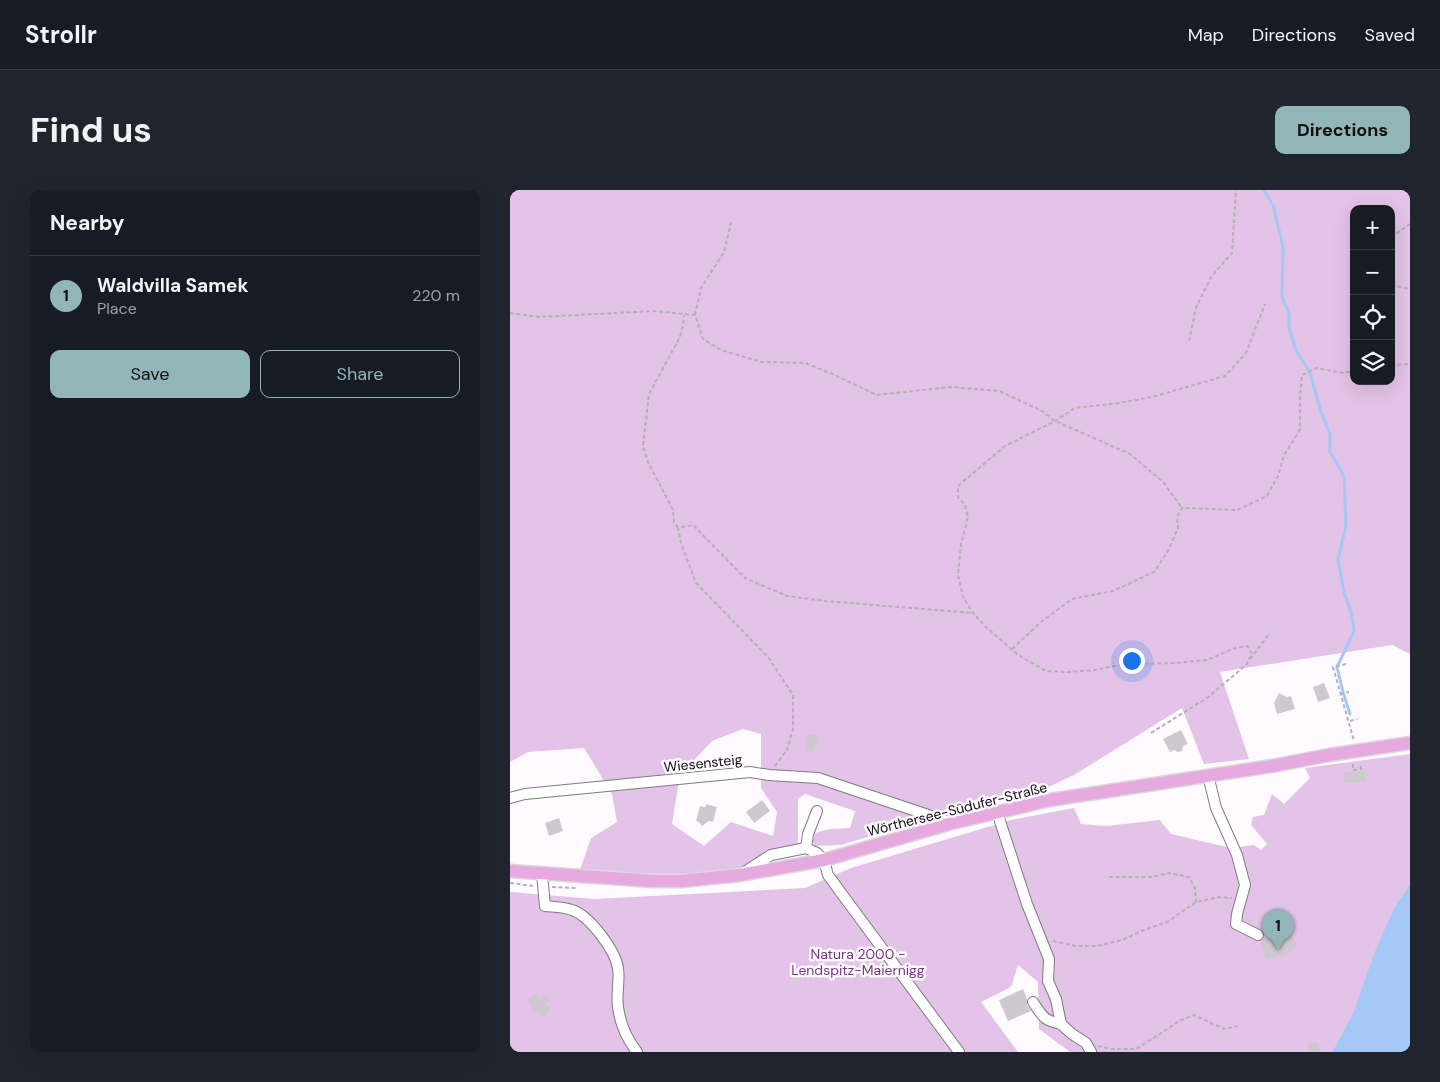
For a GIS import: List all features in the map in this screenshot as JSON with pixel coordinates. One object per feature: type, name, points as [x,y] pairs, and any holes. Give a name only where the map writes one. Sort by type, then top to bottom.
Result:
[{"type":"main road","name":"Wörthersee-Südufer-Straße","points":[[510,871],[653,881],[681,881],[740,875],[824,860],[952,822],[1050,800],[1410,743]]},
{"type":"street","name":"Wiesensteig","points":[[510,798],[525,794],[750,772],[818,778],[952,822]]},
{"type":"street","points":[[1208,776],[1216,808],[1239,862],[1245,885],[1236,924],[1258,936]]},
{"type":"street","points":[[806,848],[808,834],[817,811]]},
{"type":"street","points":[[997,812],[1027,904],[1049,959],[1048,981],[1056,999],[1061,1024]]},
{"type":"street","points":[[740,875],[771,855],[806,848],[817,853],[824,860],[828,875],[959,1052]]},
{"type":"street","points":[[542,874],[545,906],[572,910],[583,916],[603,939],[613,955],[618,968],[618,1006],[623,1029],[637,1052]]},
{"type":"street","points":[[1034,1002],[1047,1021],[1061,1024],[1089,1048]]},
{"type":"path","points":[[1189,341],[1196,308],[1210,277],[1232,253],[1236,190]]},
{"type":"path","points":[[731,223],[724,252],[701,288],[695,315],[703,339],[721,350],[761,362],[805,363],[877,395],[950,387],[998,391],[1042,411],[1055,420],[1130,454],[1163,482],[1182,508]]},
{"type":"path","points":[[1395,234],[1410,224]]},
{"type":"path","points":[[1395,286],[1410,289]]},
{"type":"path","points":[[1246,665],[1252,654],[1247,646],[1234,648],[1207,660],[1126,664],[1095,670],[1068,672],[1046,671],[1018,655],[985,626],[973,613],[963,597],[958,575],[961,544],[968,517],[965,505],[958,497],[958,486],[1005,446],[1075,408],[1152,397],[1226,376],[1246,353],[1265,304]]},
{"type":"path","points":[[510,313],[539,316],[654,311],[695,315]]},
{"type":"path","points":[[684,314],[684,325],[680,337],[649,394],[642,446],[648,462],[673,510],[674,522],[678,528],[681,543],[696,583],[768,657],[793,695],[793,729],[787,750],[769,775]]},
{"type":"path","points":[[1395,365],[1410,364]]},
{"type":"path","points":[[1182,508],[1238,510],[1268,496],[1278,476],[1284,455],[1300,430],[1302,375],[1317,368],[1342,373],[1350,372]]},
{"type":"path","points":[[1012,649],[1042,621],[1072,599],[1113,591],[1154,572],[1168,551],[1178,528],[1178,517],[1182,508]]},
{"type":"path","points":[[678,528],[693,525],[745,578],[787,596],[973,613]]},
{"type":"path","points":[[1151,733],[1207,698],[1246,665],[1270,633]]},
{"type":"path","points":[[1346,664],[1333,667],[1355,743]]},
{"type":"path","points":[[1340,694],[1349,692]]},
{"type":"path","points":[[1349,721],[1357,719]]},
{"type":"path","points":[[1352,762],[1353,770],[1361,769],[1360,764]]},
{"type":"path","points":[[1109,877],[1151,877],[1169,873],[1189,877],[1195,888],[1196,902]]},
{"type":"path","points":[[1040,937],[1075,946],[1097,946],[1122,940],[1167,922],[1196,902],[1219,898],[1242,898]]},
{"type":"path","points":[[1089,1048],[1136,1048],[1179,1021],[1194,1015],[1224,1029],[1238,1026]]},
{"type":"green space","points":[[510,190],[1410,190],[1410,654],[1392,645],[1220,672],[1249,759],[1204,764],[1182,708],[1074,775],[1031,795],[947,813],[841,845],[815,846],[812,841],[815,833],[830,829],[850,828],[855,811],[805,794],[798,799],[798,848],[742,870],[663,878],[580,870],[591,838],[617,822],[612,794],[584,748],[528,752],[510,762]],"holes":[[[743,729],[761,734],[761,788],[777,812],[773,836],[731,822],[704,846],[672,824],[680,775],[712,741]]]},
{"type":"green space","name":"Natura 2000 - Lendspitz-Maiernigg","points":[[1410,754],[1410,884],[1395,906],[1353,1013],[1332,1052],[1070,1052],[1039,1029],[1038,982],[1018,965],[1011,987],[981,1002],[1018,1052],[510,1052],[510,892],[595,899],[805,888],[851,868],[1011,820],[1074,808],[1081,824],[1106,826],[1160,820],[1171,834],[1231,848],[1254,845],[1261,850],[1267,844],[1251,825],[1253,817],[1264,815],[1272,794],[1284,804],[1310,778],[1305,768]]},
{"type":"water","points":[[1410,884],[1410,1052],[1332,1052],[1353,1013],[1376,949],[1395,906]]},
{"type":"building","points":[[1324,683],[1330,698],[1318,702],[1313,687]]},
{"type":"building","points":[[1279,693],[1287,697],[1291,696],[1295,709],[1277,714],[1274,703]]},
{"type":"building","points":[[1181,730],[1188,744],[1183,746],[1182,751],[1174,750],[1170,752],[1163,739]]},
{"type":"building","points":[[808,734],[818,736],[814,752],[805,750]]},
{"type":"building","points":[[1365,771],[1365,782],[1344,783],[1343,772]]},
{"type":"building","points":[[762,800],[770,811],[754,823],[746,812]]},
{"type":"building","points":[[706,804],[717,807],[713,822],[709,821],[702,826],[696,821],[700,806],[705,807]]},
{"type":"building","points":[[559,818],[563,831],[549,836],[545,823]]},
{"type":"building","points":[[1289,934],[1298,945],[1287,955],[1266,959],[1261,941],[1274,935]]},
{"type":"building","points":[[1023,989],[1027,1005],[1031,1011],[1008,1021],[999,1000]]},
{"type":"building","points":[[534,994],[540,999],[544,994],[550,999],[545,1004],[551,1009],[543,1017],[531,1008],[532,1006],[527,1001]]},
{"type":"building","points":[[1318,1042],[1320,1052],[1309,1052],[1308,1043]]},
{"type":"waterway","points":[[1264,190],[1273,205],[1283,247],[1282,297],[1289,313],[1289,328],[1296,350],[1310,373],[1321,412],[1330,434],[1330,452],[1344,476],[1346,525],[1338,560],[1354,631],[1337,667],[1350,714]]},
{"type":"place","name":"Waldvilla Samek","points":[[1278,950]]}]
